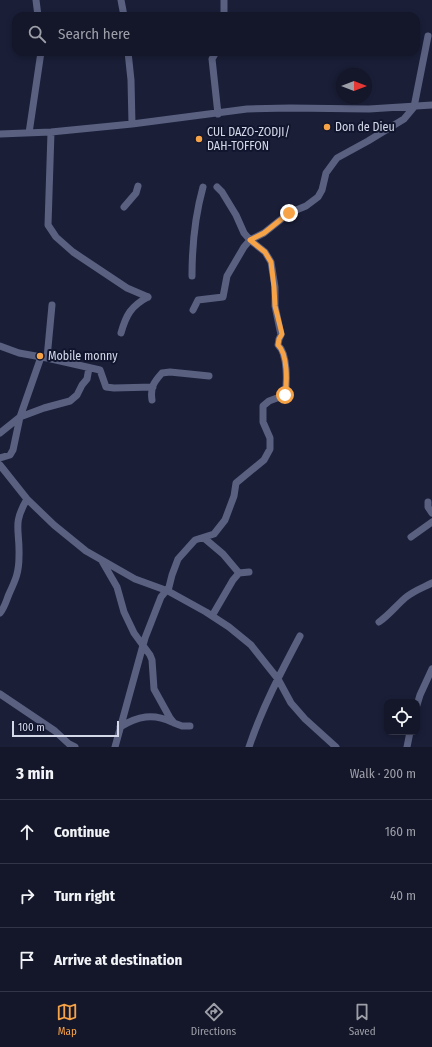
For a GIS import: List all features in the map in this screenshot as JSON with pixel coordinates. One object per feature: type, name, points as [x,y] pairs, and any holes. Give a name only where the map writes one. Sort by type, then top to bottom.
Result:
[{"type":"street","points":[[36,0],[38,12]]},
{"type":"street","points":[[121,0],[123,12]]},
{"type":"street","points":[[224,0],[224,12]]},
{"type":"street","points":[[192,310],[198,300],[223,297],[227,276],[244,247],[250,240],[264,233],[289,213],[306,206],[318,197],[322,190],[326,173],[337,158],[404,119],[414,107],[428,36]]},
{"type":"street","points":[[29,132],[40,56]]},
{"type":"street","points":[[128,56],[131,80],[132,124]]},
{"type":"street","points":[[214,56],[212,59],[218,114]]},
{"type":"street","points":[[0,134],[51,132],[132,124],[218,114],[247,109],[369,109],[432,105]]},
{"type":"street","points":[[51,132],[48,225],[56,237],[73,252],[127,288],[148,297],[132,309],[126,316],[121,333]]},
{"type":"street","points":[[124,207],[136,193],[138,186]]},
{"type":"street","points":[[192,276],[194,238],[203,187]]},
{"type":"street","points":[[115,747],[143,646],[161,597],[167,591],[178,559],[195,540],[214,534],[225,520],[234,496],[236,483],[264,460],[270,449],[270,438],[263,422],[263,406],[269,401],[285,395],[287,372],[282,349],[278,345],[282,334],[275,306],[271,262],[265,252],[244,233],[236,215],[222,192],[217,187]]},
{"type":"street","points":[[0,458],[10,455],[13,450],[20,417],[44,357],[52,305]]},
{"type":"street","points":[[0,346],[19,353],[44,357],[100,370],[106,386],[114,388],[153,387]]},
{"type":"street","points":[[0,433],[20,417],[44,408],[70,401],[78,395],[82,385],[87,379],[89,368]]},
{"type":"street","points":[[152,400],[151,391],[156,380],[162,373],[170,372],[209,376]]},
{"type":"street","points":[[0,465],[27,499],[54,525],[86,551],[135,579],[167,591],[212,616],[229,627],[251,645],[278,679],[291,703],[305,719],[336,747]]},
{"type":"street","points":[[0,613],[5,606],[8,595],[16,581],[20,555],[17,526],[20,512],[27,499]]},
{"type":"street","points":[[428,502],[428,506],[432,513]]},
{"type":"street","points":[[411,537],[432,522]]},
{"type":"street","points":[[204,538],[223,554],[239,573]]},
{"type":"street","points":[[100,560],[117,587],[124,612],[134,633],[150,655],[152,660],[154,689],[174,723]]},
{"type":"street","points":[[212,616],[233,580],[239,573],[249,572]]},
{"type":"street","points":[[379,622],[404,599],[432,583]]},
{"type":"street","points":[[249,747],[264,708],[300,636]]},
{"type":"street","points":[[419,699],[432,669]]},
{"type":"street","points":[[0,694],[55,730],[69,744],[75,747]]},
{"type":"street","points":[[120,727],[132,720],[155,716],[182,726],[190,726]]},
{"type":"street","points":[[407,747],[409,735]]},
{"type":"place","name":"Don de Dieu","points":[[327,127]]},
{"type":"place","name":"CUL DAZO-ZODJI/ DAH-TOFFON","points":[[199,139]]},
{"type":"place","name":"Mobile monny","points":[[40,356]]},
{"type":"route","points":[[285,395],[287,372],[282,349],[278,345],[282,334],[275,306],[271,262],[265,252],[250,240],[264,233],[289,213]]}]
